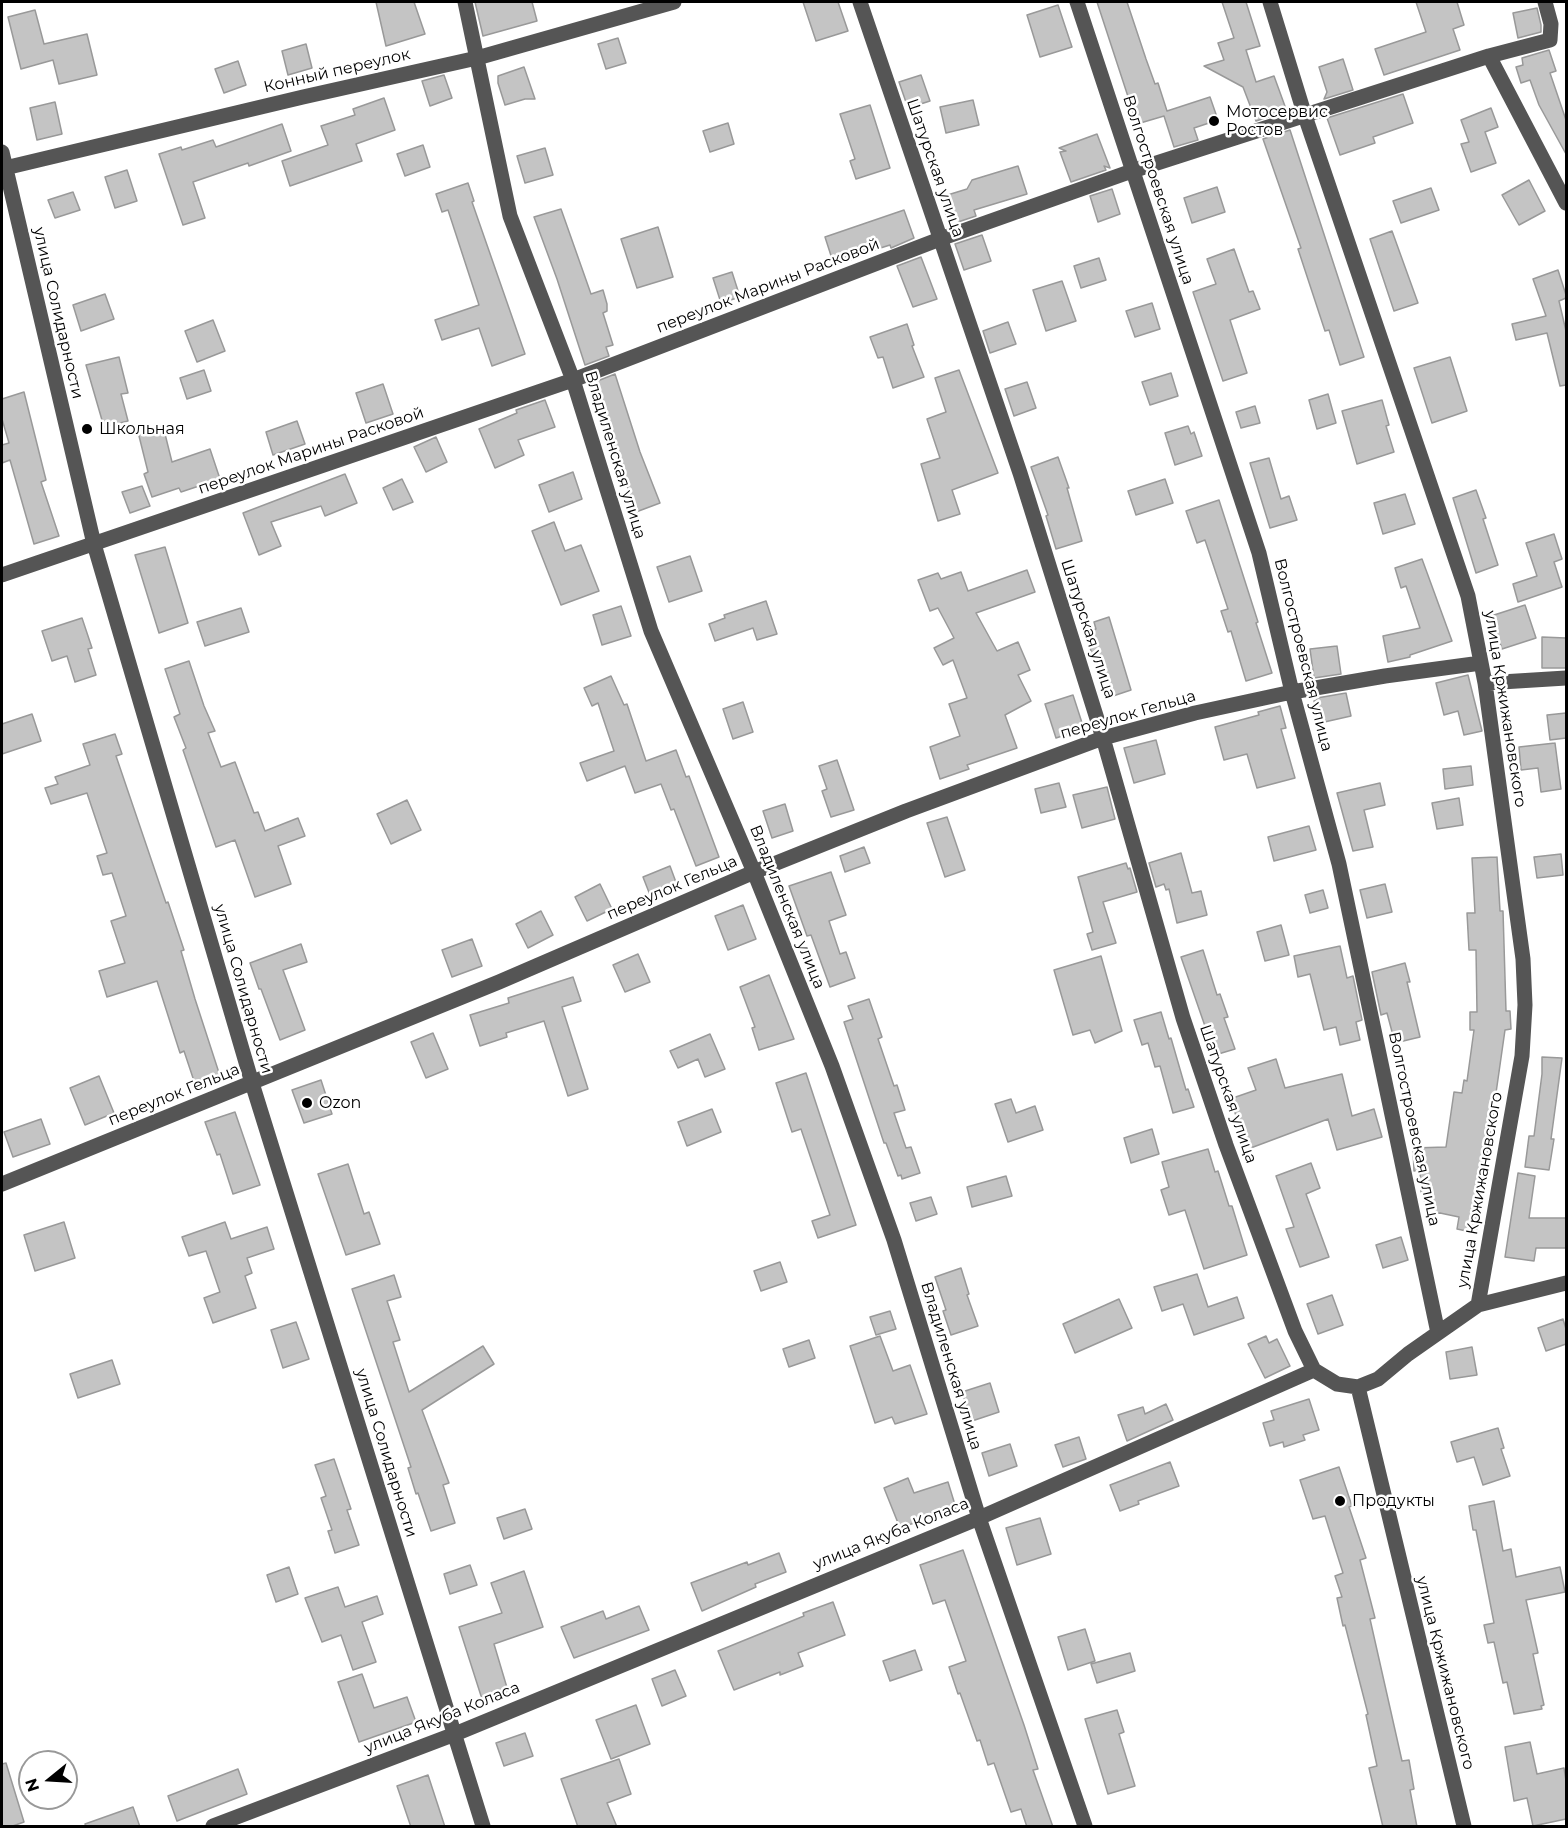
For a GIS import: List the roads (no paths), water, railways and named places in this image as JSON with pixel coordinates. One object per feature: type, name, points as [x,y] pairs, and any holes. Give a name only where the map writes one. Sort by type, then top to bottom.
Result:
[{"type":"street","name":"Владиленская улица","points":[[465,2],[510,216],[573,380],[651,631],[754,872],[832,1066],[890,1229],[979,1518],[1085,1827]]},
{"type":"street","name":"Конный переулок","points":[[3,160],[477,58],[674,2]]},
{"type":"street","name":"Шатурская улица","points":[[860,2],[1020,473],[1103,738],[1183,1018],[1226,1145],[1295,1331],[1314,1370]]},
{"type":"street","name":"Волгостроевская улица","points":[[1077,2],[1259,553],[1292,692],[1339,864],[1438,1333]]},
{"type":"street","name":"улица Кржижановского","points":[[1270,2],[1305,116],[1468,596],[1485,682],[1523,959],[1525,1005],[1522,1056],[1478,1305]]},
{"type":"street","name":"переулок Марины Расковой","points":[[2,575],[573,380],[940,239],[1132,171],[1489,56],[1550,40],[1551,24],[1545,2]]},
{"type":"street","points":[[1489,56],[1566,202]]},
{"type":"street","name":"улица Солидарности","points":[[3,160],[94,544],[252,1083],[483,1827]]},
{"type":"street","name":"переулок Гельца","points":[[2,1184],[499,982],[754,872],[906,811],[1103,738],[1195,713],[1292,692],[1481,663]]},
{"type":"street","points":[[1485,682],[1566,678]]},
{"type":"street","points":[[1314,1370],[1336,1384],[1358,1387],[1378,1379],[1478,1305],[1566,1283]]},
{"type":"street","name":"улица Якуба Коласа","points":[[213,1827],[455,1734],[979,1518],[1314,1370]]},
{"type":"street","name":"улица Кржижановского","points":[[1358,1387],[1464,1827]]},
{"type":"place","name":"Мотосервис Ростов","points":[[1214,121]]},
{"type":"place","name":"Школьная","points":[[87,429]]},
{"type":"place","name":"Ozon","points":[[307,1103]]},
{"type":"place","name":"Продукты","points":[[1340,1501]]}]
